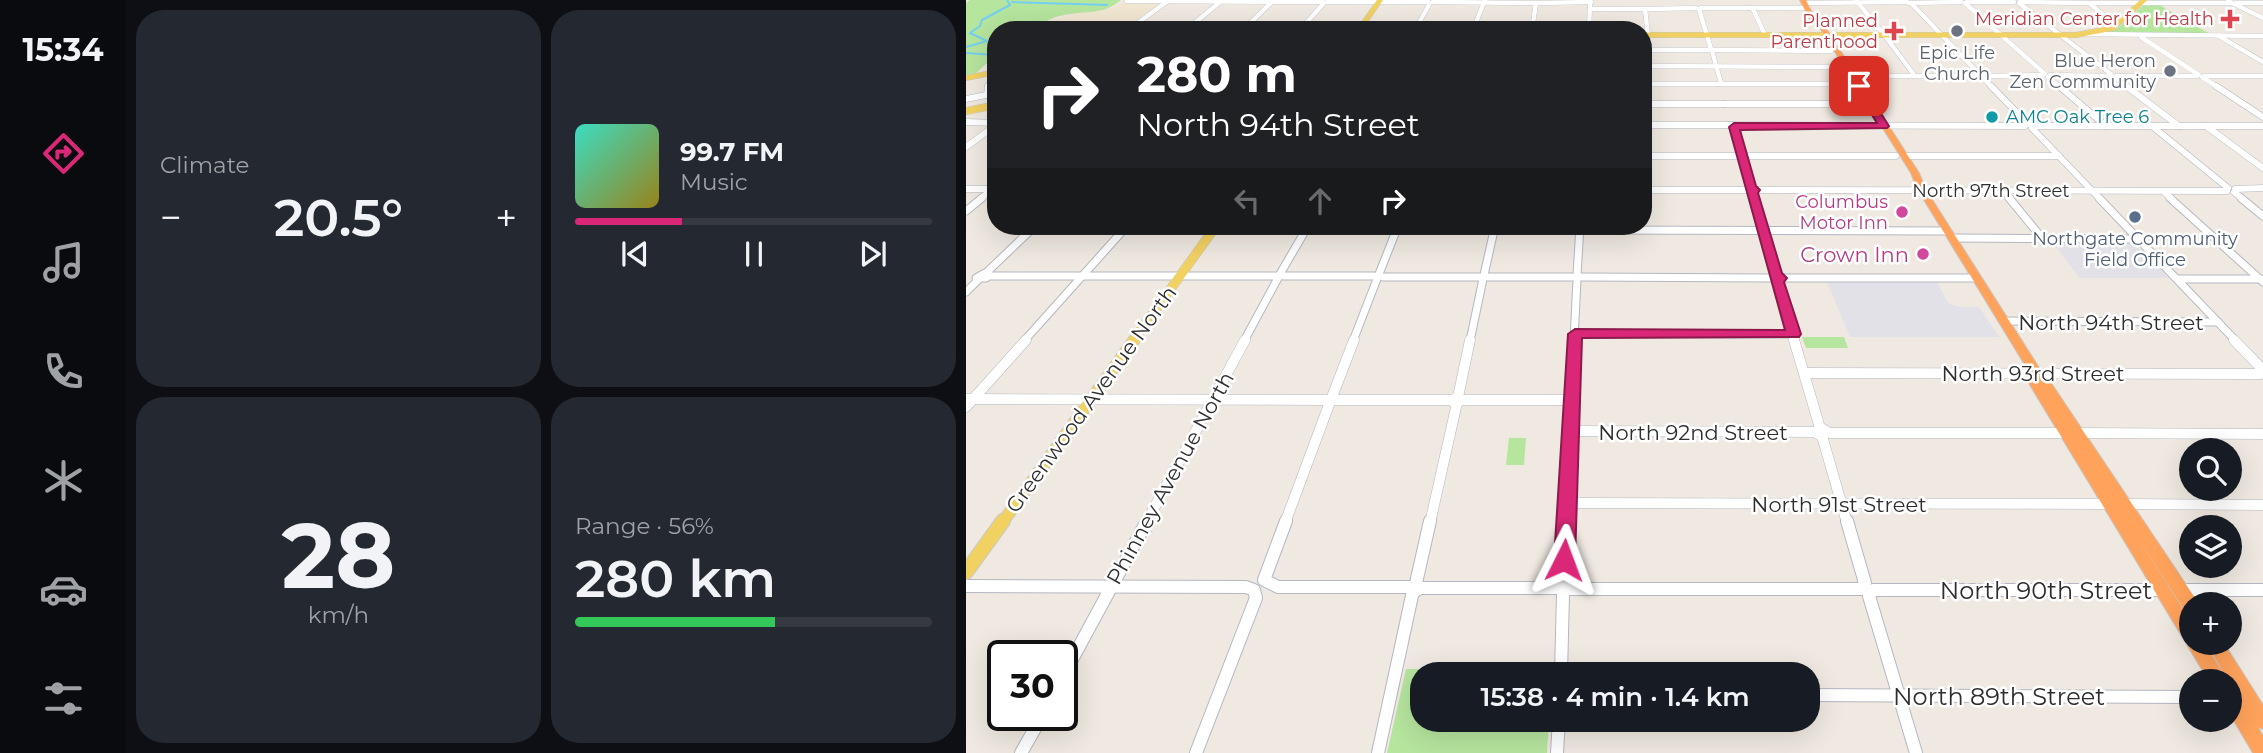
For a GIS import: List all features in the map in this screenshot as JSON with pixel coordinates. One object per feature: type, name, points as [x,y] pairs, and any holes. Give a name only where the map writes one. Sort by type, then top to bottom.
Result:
[{"type":"highway","points":[[1805,4],[1880,126]]},
{"type":"highway","points":[[1825,35],[1830,51],[1852,80],[1864,104],[1900,156],[1914,186],[1922,190],[2072,433],[2113,486],[2117,504],[2179,617]]},
{"type":"highway","points":[[2072,433],[2084,462],[2180,590]]},
{"type":"highway","points":[[2084,462],[2095,468],[2105,483],[2113,486]]},
{"type":"highway","points":[[2222,655],[2263,721]]},
{"type":"highway","points":[[2242,718],[2263,753]]},
{"type":"main road","points":[[1365,21],[1379,1]]},
{"type":"main road","points":[[1652,35],[2061,36],[2088,34],[2115,27],[2143,1]]},
{"type":"main road","points":[[966,78],[987,74]]},
{"type":"main road","points":[[966,111],[987,107]]},
{"type":"main road","name":"Greenwood Avenue North","points":[[966,572],[1209,235]]},
{"type":"street","points":[[1644,0],[1645,21]]},
{"type":"street","points":[[1696,0],[1916,753]]},
{"type":"street","points":[[1749,0],[1765,35]]},
{"type":"street","points":[[1128,1],[1484,1],[1590,4],[1645,9],[1753,8],[1857,1],[2263,3]]},
{"type":"street","points":[[1140,21],[1168,1]]},
{"type":"street","points":[[1197,21],[1221,1]]},
{"type":"street","points":[[1252,21],[1273,1]]},
{"type":"street","points":[[1476,21],[1484,1]]},
{"type":"street","points":[[1857,1],[1916,76]]},
{"type":"street","points":[[1308,21],[1325,2]]},
{"type":"street","points":[[1420,21],[1431,2]]},
{"type":"street","points":[[1534,21],[1537,2]]},
{"type":"street","points":[[1909,2],[2139,239],[2263,372]]},
{"type":"street","points":[[1964,2],[2106,126]]},
{"type":"street","points":[[2017,2],[2179,126]]},
{"type":"street","points":[[2088,2],[2105,16]]},
{"type":"street","points":[[2232,3],[2263,18]]},
{"type":"street","points":[[2088,34],[2263,36]]},
{"type":"street","points":[[2140,36],[2263,117]]},
{"type":"street","points":[[2218,36],[2263,62]]},
{"type":"street","points":[[1652,50],[1830,51]]},
{"type":"street","points":[[1652,66],[1841,67]]},
{"type":"street","points":[[1652,84],[1916,76],[2263,76]]},
{"type":"street","points":[[966,99],[987,95],[987,87]]},
{"type":"street","points":[[1652,104],[1864,104]]},
{"type":"street","points":[[966,122],[987,123]]},
{"type":"street","points":[[1652,125],[2263,126]]},
{"type":"street","points":[[2152,126],[2263,216]]},
{"type":"street","points":[[2206,126],[2263,169]]},
{"type":"street","points":[[966,147],[987,131]]},
{"type":"street","points":[[1652,156],[2059,156]]},
{"type":"street","points":[[966,189],[987,188]]},
{"type":"street","name":"North 97th Street","points":[[1652,190],[2163,191],[2263,188]]},
{"type":"street","points":[[2004,191],[2042,238]]},
{"type":"street","points":[[2163,191],[2262,280]]},
{"type":"street","points":[[966,211],[987,194]]},
{"type":"street","points":[[1652,229],[2139,239]]},
{"type":"street","points":[[966,292],[1026,235]]},
{"type":"street","points":[[968,401],[1119,235]]},
{"type":"street","name":"Phinney Avenue North","points":[[1078,648],[1303,235]]},
{"type":"street","points":[[1331,400],[1394,235]]},
{"type":"street","points":[[1378,753],[1493,235]]},
{"type":"street","points":[[1561,662],[1580,235]]},
{"type":"street","points":[[966,276],[1976,278]]},
{"type":"street","points":[[2177,279],[2262,280]]},
{"type":"street","name":"North 94th Street","points":[[2004,321],[2218,322]]},
{"type":"street","points":[[1575,334],[1794,334]]},
{"type":"street","name":"North 93rd Street","points":[[1805,373],[2263,372]]},
{"type":"street","name":"North 90th Street","points":[[1331,400],[1266,574],[1266,583],[1278,587],[2263,590]]},
{"type":"street","points":[[968,401],[1572,400]]},
{"type":"street","name":"North 92nd Street","points":[[1571,431],[2263,434]]},
{"type":"street","name":"North 91st Street","points":[[1568,503],[2263,505]]},
{"type":"street","points":[[966,586],[1111,585],[1247,587],[1254,590],[1256,598],[1196,753]]},
{"type":"street","name":"North 89th Street","points":[[1820,695],[2179,697]]},
{"type":"street","points":[[1021,753],[1033,731]]},
{"type":"street","points":[[1557,753],[1558,732]]},
{"type":"shaded area","points":[[1124,3],[1161,3],[1136,21],[1050,21],[1073,14],[1108,9]]},
{"type":"shaded area","points":[[2051,241],[2132,241],[2168,278],[2080,278]]},
{"type":"shaded area","points":[[1827,282],[1937,282],[1948,303],[1959,307],[1979,307],[1999,337],[1850,337]]},
{"type":"green space","points":[[970,0],[1121,0],[1106,9],[1071,14],[1048,21],[987,21],[987,63],[975,74],[966,76],[966,3]]},
{"type":"green space","points":[[2156,3],[2210,34],[2095,34],[2119,27],[2145,4]]},
{"type":"green space","points":[[1802,337],[1844,337],[1848,348],[1806,348]]},
{"type":"green space","points":[[1509,438],[1526,438],[1524,465],[1506,465]]},
{"type":"green space","points":[[1406,669],[1410,669],[1410,732],[1548,732],[1547,753],[1387,753]]},
{"type":"waterway","points":[[966,47],[987,41],[970,33],[980,26],[982,20],[1010,5],[1007,0]]},
{"type":"waterway","points":[[1012,2],[1107,5]]},
{"type":"waterway","points":[[966,53],[987,54]]},
{"type":"waterway","points":[[1571,574],[1572,541]]},
{"type":"place","name":"Meridian Center for Health","points":[[2230,19]]},
{"type":"place","name":"Planned Parenthood","points":[[1894,31]]},
{"type":"place","name":"Epic Life Church","points":[[1957,31]]},
{"type":"place","name":"Blue Heron Zen Community","points":[[2170,71]]},
{"type":"place","name":"AMC Oak Tree 6","points":[[1992,117]]},
{"type":"place","name":"Columbus Motor Inn","points":[[1902,212]]},
{"type":"place","name":"Northgate Community Field Office","points":[[2135,217]]},
{"type":"place","name":"Crown Inn","points":[[1923,254]]},
{"type":"route","points":[[1564,560],[1575,334],[1794,334],[1777,280],[1781,278],[1776,276],[1751,192],[1755,190],[1751,188],[1734,127],[1884,126],[1859,86]]}]
